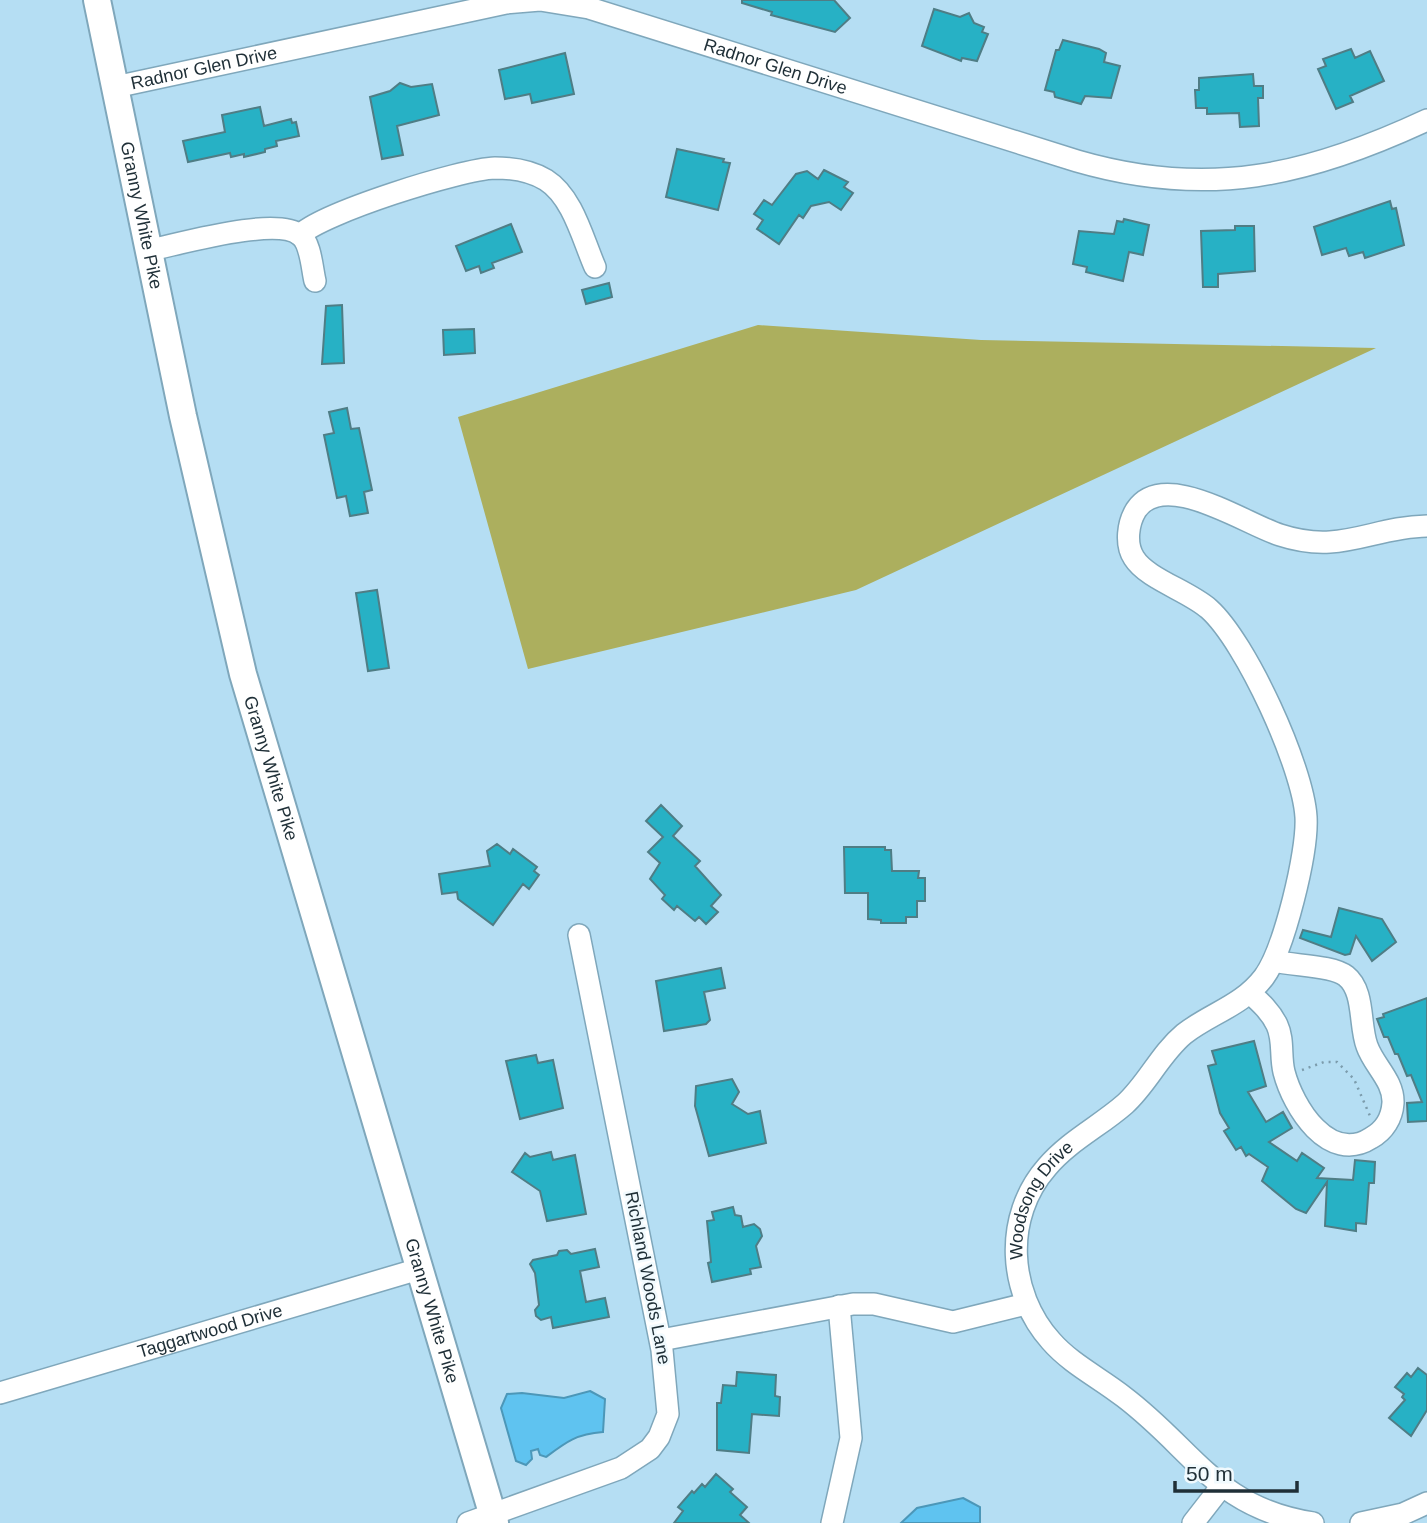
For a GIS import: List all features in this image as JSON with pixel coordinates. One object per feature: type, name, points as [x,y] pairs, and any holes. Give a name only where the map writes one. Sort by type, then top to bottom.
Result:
[{"type":"main road","name":"Granny White Pike","points":[[97,0],[186,430],[243,674],[419,1269],[485,1520]]},
{"type":"street","name":"Radnor Glen Drive","points":[[115,87],[496,5],[540,0],[589,8],[1077,161],[1135,174],[1219,179],[1302,169],[1344,157],[1427,120]]},
{"type":"street","points":[[300,235],[328,216],[444,178],[472,171],[505,168],[539,176],[558,191],[595,267]]},
{"type":"street","points":[[150,250],[253,229],[278,230],[300,235],[307,246],[315,281]]},
{"type":"street","name":"Woodsong Drive","points":[[1313,1523],[1265,1511],[1221,1487],[1144,1413],[1062,1353],[1037,1324],[1026,1304],[1018,1271],[1017,1238],[1026,1200],[1043,1172],[1059,1154],[1127,1102],[1182,1035],[1227,1011],[1250,993],[1274,961],[1302,857],[1306,823],[1295,764],[1249,667],[1229,631],[1199,601],[1136,561],[1129,548],[1133,516],[1146,499],[1167,492],[1185,496],[1270,532],[1315,543],[1347,542],[1401,528],[1427,526]]},
{"type":"street","name":"Richland Woods Lane","points":[[485,1520],[621,1468],[650,1449],[663,1429],[669,1405],[660,1340],[579,936]]},
{"type":"street","points":[[1250,993],[1277,1023],[1282,1041],[1285,1076],[1314,1128],[1328,1139],[1356,1145],[1383,1128],[1391,1111],[1392,1094],[1367,1049],[1358,997],[1352,982],[1330,970],[1274,961]]},
{"type":"street","name":"Taggartwood Drive","points":[[0,1393],[419,1269]]},
{"type":"street","points":[[660,1340],[839,1306],[874,1304],[953,1322],[1026,1304]]},
{"type":"street","points":[[832,1523],[851,1437],[839,1306]]},
{"type":"street","points":[[1193,1523],[1221,1487]]},
{"type":"street","points":[[1361,1523],[1403,1514],[1427,1503]]},
{"type":"path","points":[[1285,1076],[1324,1062],[1337,1062],[1354,1079],[1367,1113],[1383,1128]]},
{"type":"green space","points":[[758,325],[981,340],[1376,348],[856,590],[528,669],[458,417]]},
{"type":"water","points":[[590,1391],[605,1399],[603,1432],[572,1440],[546,1457],[540,1455],[538,1449],[531,1451],[532,1459],[526,1465],[516,1461],[501,1408],[507,1394],[564,1398]]},
{"type":"water","points":[[963,1498],[980,1507],[980,1523],[901,1523],[917,1508]]},
{"type":"building","points":[[742,0],[834,0],[850,18],[835,32],[771,15],[772,12],[742,3]]},
{"type":"building","points":[[934,9],[960,17],[969,13],[974,23],[984,27],[982,32],[988,34],[977,61],[962,58],[961,61],[922,46]]},
{"type":"building","points":[[1063,40],[1099,49],[1106,53],[1104,62],[1120,66],[1111,98],[1085,96],[1081,104],[1055,97],[1054,92],[1045,90],[1056,50],[1059,50]]},
{"type":"building","points":[[1351,49],[1355,58],[1370,51],[1384,81],[1350,96],[1353,102],[1336,109],[1318,69],[1326,66],[1323,59]]},
{"type":"building","points":[[565,53],[574,94],[532,103],[530,94],[505,99],[499,70]]},
{"type":"building","points":[[1253,74],[1254,86],[1263,86],[1263,98],[1258,98],[1259,126],[1240,127],[1239,113],[1207,114],[1207,108],[1196,108],[1195,90],[1199,90],[1199,78]]},
{"type":"building","points":[[400,83],[411,87],[432,84],[439,115],[397,126],[403,155],[382,159],[370,97],[390,91]]},
{"type":"building","points":[[260,107],[264,126],[291,119],[292,123],[296,122],[299,136],[276,141],[277,146],[265,149],[265,152],[244,157],[244,154],[231,157],[230,153],[188,162],[183,141],[225,132],[222,115]]},
{"type":"building","points":[[677,149],[724,159],[723,162],[730,163],[718,210],[666,197]]},
{"type":"building","points":[[824,170],[848,182],[844,187],[853,193],[841,210],[829,202],[811,206],[803,218],[799,215],[779,244],[757,229],[763,220],[754,214],[764,200],[772,205],[796,174],[807,171],[818,179]]},
{"type":"building","points":[[1390,201],[1392,209],[1396,208],[1404,245],[1365,258],[1363,252],[1349,256],[1346,248],[1322,255],[1314,227]]},
{"type":"building","points":[[1124,219],[1149,225],[1143,255],[1129,252],[1123,281],[1086,272],[1087,267],[1073,264],[1079,231],[1114,234],[1117,221],[1123,222]]},
{"type":"building","points":[[511,224],[522,252],[492,263],[494,268],[481,273],[479,266],[466,271],[456,246]]},
{"type":"building","points":[[1235,226],[1254,226],[1255,271],[1218,274],[1218,287],[1203,287],[1201,231],[1235,230]]},
{"type":"building","points":[[609,283],[612,297],[586,304],[582,290]]},
{"type":"building","points":[[342,305],[344,363],[322,364],[326,306]]},
{"type":"building","points":[[474,329],[475,353],[444,355],[443,330]]},
{"type":"building","points":[[347,408],[351,429],[359,428],[372,490],[364,492],[368,513],[350,516],[346,496],[337,498],[324,435],[334,433],[329,412]]},
{"type":"building","points":[[377,590],[389,668],[368,671],[356,593]]},
{"type":"building","points":[[661,805],[682,826],[673,836],[700,861],[695,866],[721,895],[711,906],[718,912],[706,924],[699,917],[695,921],[677,906],[674,910],[662,899],[665,895],[650,879],[660,863],[648,852],[663,837],[646,821]]},
{"type":"building","points":[[497,844],[510,854],[513,849],[537,867],[534,871],[539,875],[529,889],[523,884],[493,925],[458,899],[457,892],[442,894],[439,874],[490,866],[487,851]]},
{"type":"building","points":[[844,847],[885,847],[885,850],[891,850],[892,871],[919,871],[918,878],[925,878],[925,901],[917,901],[917,917],[906,917],[906,923],[881,923],[881,920],[868,919],[868,893],[845,893]]},
{"type":"building","points":[[1339,908],[1382,919],[1396,942],[1372,961],[1356,936],[1350,954],[1345,955],[1300,938],[1303,930],[1331,937]]},
{"type":"building","points":[[721,968],[725,988],[704,992],[710,1020],[706,1024],[664,1031],[656,981]]},
{"type":"building","points":[[1427,998],[1427,1121],[1408,1122],[1407,1103],[1422,1102],[1411,1075],[1407,1076],[1398,1054],[1395,1054],[1388,1037],[1384,1037],[1377,1019],[1384,1017],[1383,1014]]},
{"type":"building","points":[[1254,1041],[1266,1086],[1248,1092],[1266,1122],[1283,1112],[1292,1128],[1269,1142],[1297,1161],[1302,1153],[1324,1168],[1317,1178],[1353,1180],[1355,1160],[1375,1162],[1374,1183],[1369,1183],[1366,1224],[1356,1223],[1356,1231],[1325,1226],[1327,1182],[1306,1213],[1296,1209],[1262,1181],[1268,1167],[1249,1154],[1246,1156],[1241,1147],[1236,1150],[1224,1131],[1229,1128],[1220,1113],[1208,1066],[1216,1064],[1212,1051]]},
{"type":"building","points":[[536,1055],[538,1063],[553,1060],[563,1108],[520,1119],[506,1061]]},
{"type":"building","points":[[732,1079],[739,1092],[732,1104],[748,1114],[760,1111],[766,1143],[709,1156],[695,1106],[696,1086]]},
{"type":"building","points":[[551,1152],[553,1160],[575,1155],[586,1214],[547,1221],[540,1191],[512,1172],[525,1153],[530,1157]]},
{"type":"building","points":[[733,1207],[735,1215],[741,1216],[743,1227],[754,1224],[760,1229],[762,1236],[756,1246],[761,1267],[750,1269],[751,1274],[712,1282],[708,1263],[711,1262],[707,1221],[714,1220],[712,1212]]},
{"type":"building","points":[[595,1249],[599,1267],[580,1271],[586,1302],[605,1298],[609,1317],[553,1328],[551,1317],[541,1320],[536,1316],[535,1310],[539,1305],[535,1273],[530,1264],[533,1260],[557,1255],[559,1251],[567,1250],[571,1254]]},
{"type":"building","points":[[1418,1368],[1427,1375],[1427,1410],[1411,1436],[1389,1418],[1405,1400],[1402,1397],[1404,1394],[1395,1387],[1407,1373],[1411,1377]]},
{"type":"building","points":[[737,1372],[776,1375],[775,1396],[780,1397],[779,1416],[752,1414],[749,1453],[717,1450],[717,1403],[721,1403],[723,1385],[736,1386]]},
{"type":"building","points":[[716,1474],[733,1489],[730,1492],[747,1507],[740,1515],[749,1523],[674,1523],[683,1511],[678,1507],[692,1491],[694,1493],[702,1484],[705,1487]]}]
